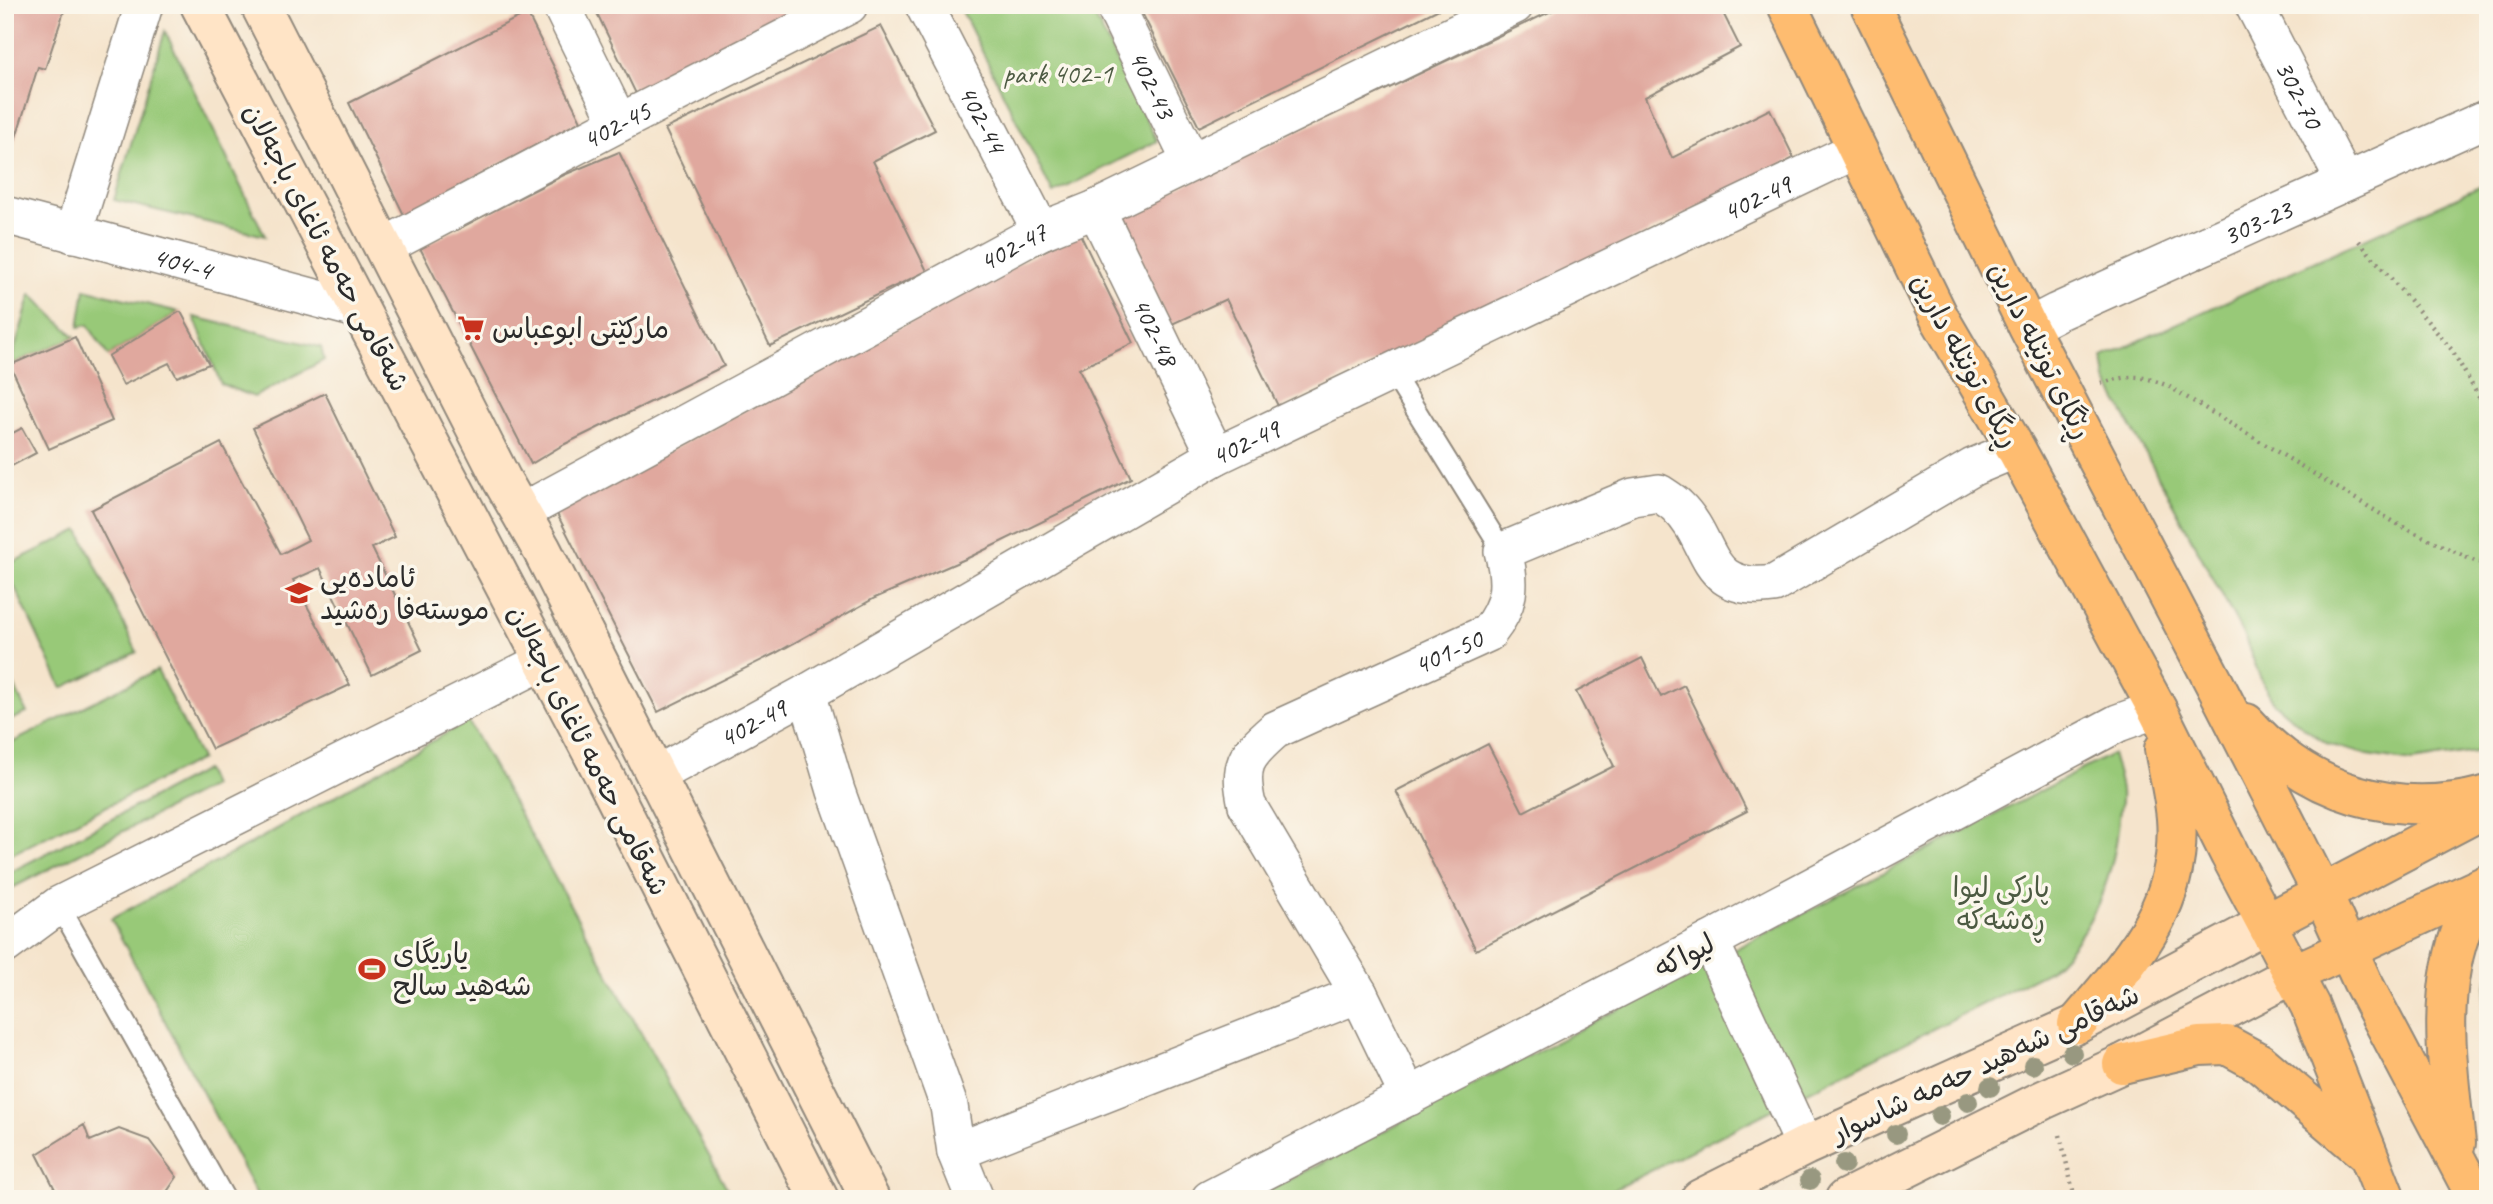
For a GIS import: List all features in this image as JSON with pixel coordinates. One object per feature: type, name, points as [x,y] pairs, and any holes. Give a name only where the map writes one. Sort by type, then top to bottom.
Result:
[{"type":"main road","name":"شەقامی حەمە ئاغای باجەلان","points":[[200,5],[544,661],[819,1199]]},
{"type":"main road","name":"شەقامی حەمە ئاغای باجەلان","points":[[260,5],[385,246],[502,481],[522,512],[870,1199]]},
{"type":"main road","name":"ڕیگای تونێلە دارین","points":[[1787,5],[1940,319],[2016,449],[2157,709],[2310,1006],[2386,1199]]},
{"type":"main road","name":"ڕێگای تونێلە دارین","points":[[1870,5],[2028,327],[2219,692]]},
{"type":"main road","points":[[2219,692],[2279,756],[2323,783],[2357,796],[2394,803],[2431,805],[2488,795]]},
{"type":"main road","points":[[2219,692],[2323,895],[2361,982],[2477,1199]]},
{"type":"main road","points":[[2077,1024],[2125,968],[2149,933],[2163,906],[2175,859],[2176,818],[2157,709]]},
{"type":"main road","points":[[2267,923],[2488,807]]},
{"type":"main road","points":[[2293,974],[2485,886]]},
{"type":"main road","points":[[2458,1163],[2446,1058],[2446,1002],[2465,921],[2485,886]]},
{"type":"main road","name":"شەقامی شەهید حەمە شاسوار","points":[[1700,1199],[1805,1146],[2077,1024],[2267,923]]},
{"type":"main road","points":[[696,958],[737,934]]},
{"type":"main road","name":"شەقامی شەهید حەمە شاسوار","points":[[1846,1199],[2043,1100],[2122,1064],[2293,974]]},
{"type":"main road","points":[[2122,1064],[2199,1046],[2227,1045],[2260,1063],[2372,1158]]},
{"type":"street","points":[[73,233],[144,5]]},
{"type":"street","points":[[561,5],[619,123]]},
{"type":"street","name":"402-45","points":[[385,246],[849,5]]},
{"type":"street","name":"402-44","points":[[924,5],[1041,231]]},
{"type":"street","name":"402-43","points":[[1114,5],[1191,162]]},
{"type":"street","name":"402-47","points":[[522,512],[1041,231],[1096,209],[1515,5]]},
{"type":"street","name":"302-70","points":[[2254,5],[2345,182]]},
{"type":"street","name":"303-23","points":[[2028,327],[2488,118]]},
{"type":"street","name":"402-49","points":[[656,775],[807,693],[1216,456],[1391,370],[1856,150]]},
{"type":"street","name":"402-48","points":[[1096,209],[1216,456]]},
{"type":"street","name":"404-4","points":[[5,215],[359,310]]},
{"type":"street","points":[[1503,551],[1633,497],[1659,493],[1677,505],[1716,569],[1735,583],[1753,587],[1774,584],[1973,467],[2016,449]]},
{"type":"street","name":"401-50","points":[[1409,1097],[1359,994],[1247,805],[1241,781],[1251,751],[1275,730],[1488,633],[1497,622],[1505,604],[1508,588],[1509,573],[1503,551]]},
{"type":"street","points":[[5,945],[59,905],[544,661]]},
{"type":"street","points":[[807,693],[836,791],[949,1106],[956,1152],[975,1199]]},
{"type":"street","name":"لیواکە","points":[[1210,1199],[1710,941],[2118,723],[2157,709]]},
{"type":"street","points":[[1710,941],[1805,1146]]},
{"type":"street","points":[[956,1152],[1359,994]]},
{"type":"lane","points":[[1391,370],[1503,551]]},
{"type":"lane","points":[[59,905],[225,1199]]},
{"type":"path","points":[[2359,241],[2452,350],[2488,413]]},
{"type":"path","points":[[2095,384],[2129,375],[2149,378],[2168,386],[2399,525],[2488,565]]},
{"type":"path","points":[[2043,1100],[2058,1127],[2075,1199]]},
{"type":"green space","name":"park 402-1","points":[[959,5],[1089,5],[1157,141],[1053,194]]},
{"type":"green space","points":[[165,31],[265,236],[114,200]]},
{"type":"green space","points":[[2488,183],[2488,750],[2412,762],[2368,755],[2328,744],[2274,703],[2260,677],[2245,638],[2106,380],[2103,357]]},
{"type":"green space","points":[[85,289],[179,312],[108,356],[88,325],[79,327]]},
{"type":"green space","points":[[31,294],[75,337],[10,365]]},
{"type":"green space","points":[[194,317],[321,347],[324,360],[254,397],[221,384]]},
{"type":"green space","points":[[79,530],[137,652],[62,688],[5,566]]},
{"type":"green space","points":[[5,666],[27,713],[5,722]]},
{"type":"green space","points":[[157,670],[201,759],[6,857],[5,746]]},
{"type":"green space","name":"یاریگای شەهید سالح","points":[[468,721],[733,1199],[259,1199],[111,919]]},
{"type":"green space","name":"پارکی لیوا ڕەشەکە","points":[[2112,754],[2121,797],[2117,839],[2107,881],[2090,920],[2065,955],[2050,970],[1595,1199],[1252,1199]]},
{"type":"green space","points":[[205,770],[212,786],[10,889],[5,875]]},
{"type":"green space","points":[[2488,978],[2488,1117],[2484,1089],[2483,1027]]},
{"type":"building","points":[[5,5],[66,5],[45,69],[38,67],[6,169]]},
{"type":"building","points":[[593,5],[814,5],[638,98]]},
{"type":"building","points":[[1138,5],[1447,5],[1199,127]]},
{"type":"building","points":[[1564,5],[1719,5],[1740,47],[1645,97],[1672,158],[1770,109],[1794,158],[1643,235],[1279,408],[1226,299],[1170,325],[1116,218]]},
{"type":"building","points":[[527,13],[581,121],[404,215],[349,103]]},
{"type":"building","points":[[881,26],[935,130],[873,161],[927,271],[770,346],[665,129]]},
{"type":"building","points":[[619,152],[724,366],[563,445],[531,464],[420,248],[564,175]]},
{"type":"building","points":[[1080,234],[1133,343],[1079,369],[1131,478],[970,557],[875,598],[774,654],[658,712],[556,512],[1025,260]]},
{"type":"building","points":[[179,312],[209,364],[177,377],[169,363],[123,385],[108,356]]},
{"type":"building","points":[[75,337],[112,421],[49,449],[10,365]]},
{"type":"building","points":[[325,393],[395,537],[372,548],[422,650],[372,675],[320,568],[293,580],[350,685],[212,749],[91,510],[221,443],[281,554],[308,540],[253,428]]},
{"type":"building","points":[[22,428],[36,453],[8,468],[5,462],[5,437]]},
{"type":"building","points":[[1642,658],[1661,697],[1684,685],[1747,811],[1476,950],[1396,791],[1488,744],[1523,812],[1614,766],[1576,692]]},
{"type":"building","points":[[84,1125],[90,1141],[119,1129],[149,1140],[177,1177],[162,1199],[60,1199],[37,1154]]},
{"type":"place","name":"مارکێتی ابوعباس","points":[[471,328]]},
{"type":"place","name":"ئامادەیی موستەفا رەشید","points":[[299,593]]},
{"type":"place","name":"یاریگای شەهید سالح","points":[[372,969]]}]
